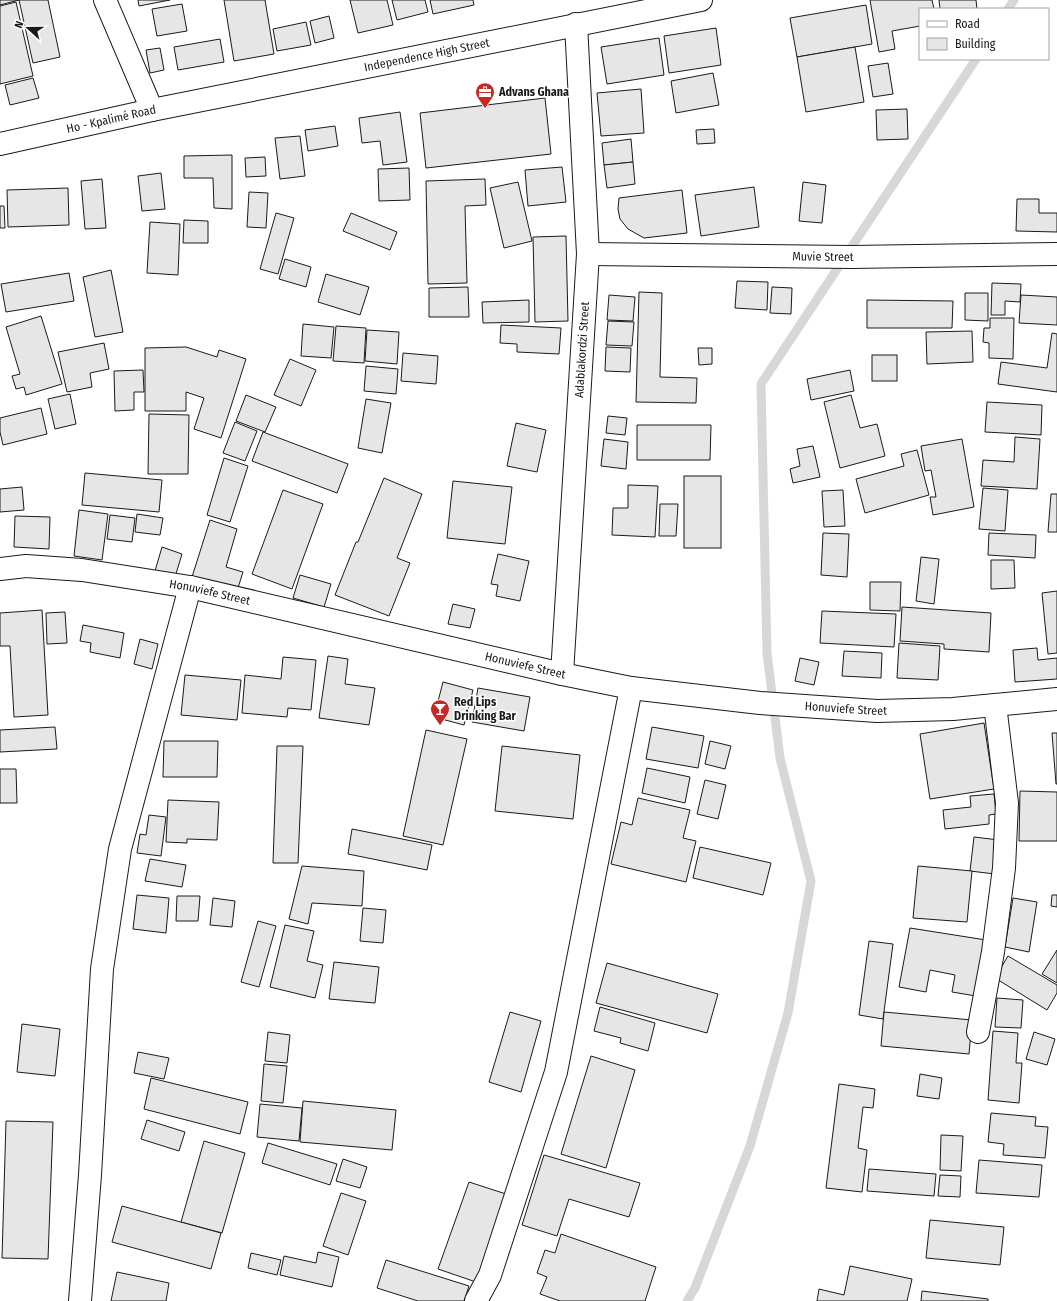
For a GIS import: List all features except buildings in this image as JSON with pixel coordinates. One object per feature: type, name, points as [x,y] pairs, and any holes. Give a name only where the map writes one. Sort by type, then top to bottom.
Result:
[{"type":"street","name":"Ho - Kpalimé Road","points":[[0,144],[152,110],[105,0]]},
{"type":"street","name":"Independence High Street","points":[[152,110],[701,0]]},
{"type":"street","name":"Adablakordzi Street","points":[[562,674],[588,254],[576,24]]},
{"type":"street","name":"Muvie Street","points":[[588,254],[841,257],[1057,254]]},
{"type":"street","name":"Honuviefe Street","points":[[0,569],[26,566],[82,570],[190,587],[562,674],[631,688],[760,704],[877,711],[953,709],[1057,699]]},
{"type":"street","points":[[80,1301],[90,1175],[102,969],[120,849],[190,587]]},
{"type":"street","points":[[476,1301],[490,1275],[556,1072],[631,688]]},
{"type":"street","points":[[978,1032],[993,952],[1004,868],[1008,803],[995,705]]},
{"type":"waterway","points":[[1009,8],[1014,0]]},
{"type":"waterway","points":[[687,1301],[695,1288],[750,1146],[788,1013],[811,881],[780,758],[767,653],[761,384],[975,60]]},
{"type":"place","name":"Advans Ghana","points":[[485,109]]},
{"type":"place","name":"Red Lips Drinking Bar","points":[[440,726]]}]
